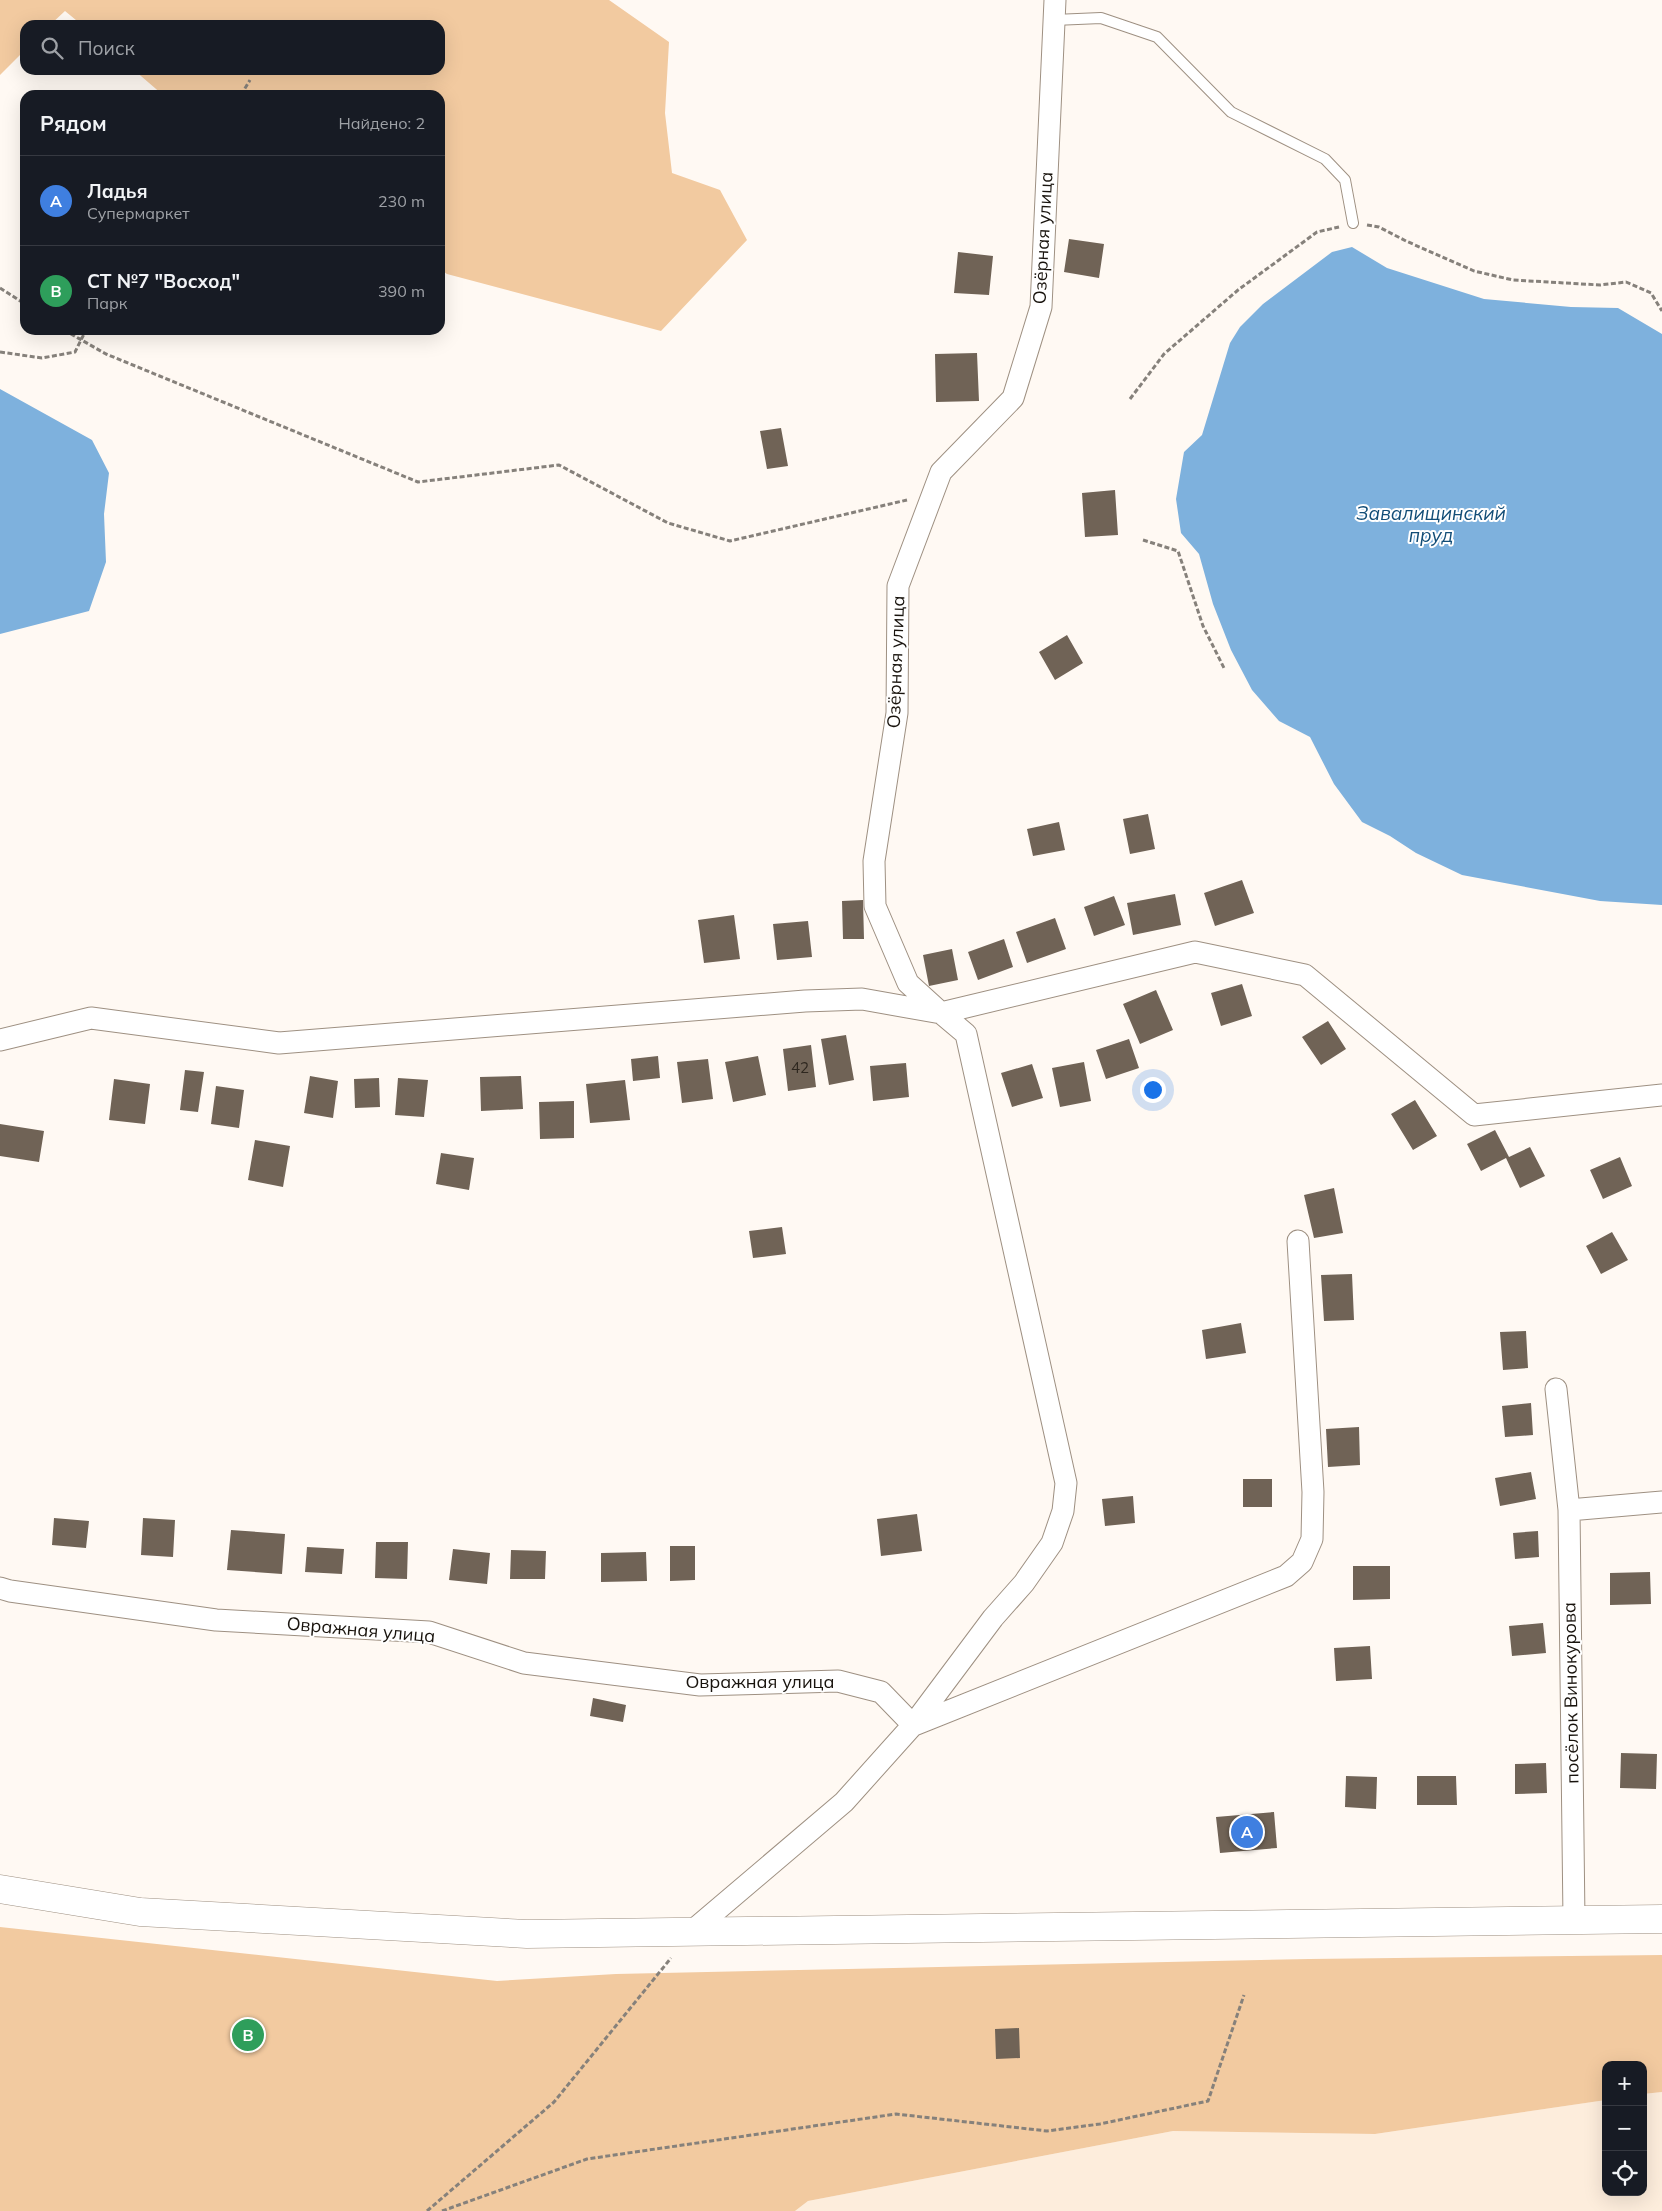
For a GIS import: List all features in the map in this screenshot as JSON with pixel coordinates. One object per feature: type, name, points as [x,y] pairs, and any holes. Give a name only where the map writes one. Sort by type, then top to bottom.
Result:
[{"type":"main road","points":[[0,1889],[150,1912],[527,1934],[1662,1919]]},
{"type":"street","name":"Озёрная улица","points":[[691,1932],[844,1802],[913,1725],[993,1618],[1024,1584],[1052,1543],[1063,1512],[1066,1483],[966,1034],[908,983],[875,906],[874,861],[897,713],[898,586],[941,472],[1013,398],[1041,307],[1055,10]]},
{"type":"street","points":[[2,1034],[92,1018],[279,1043],[804,1001],[862,999],[941,1013],[1195,952],[1305,975],[1474,1115],[1662,1095]]},
{"type":"street","points":[[913,1725],[1286,1576],[1302,1562],[1312,1539],[1313,1492],[1298,1241]]},
{"type":"street","name":"посёлок Винокурова","points":[[1556,1389],[1569,1510],[1574,1920]]},
{"type":"street","points":[[1569,1510],[1662,1502]]},
{"type":"street","name":"Овражная улица","points":[[0,1588],[10,1591],[216,1620],[429,1632],[524,1663],[700,1685],[838,1681],[881,1692],[913,1725]]},
{"type":"lane","points":[[1055,10],[1101,18],[1157,37],[1230,112],[1325,159],[1345,180],[1353,223]]},
{"type":"path","points":[[244,90],[250,80]]},
{"type":"path","points":[[1130,399],[1164,354],[1238,290],[1318,232],[1353,223],[1380,227],[1406,241],[1474,271],[1513,280],[1600,285],[1626,282],[1651,293],[1662,311]]},
{"type":"path","points":[[0,288],[20,301]]},
{"type":"path","points":[[72,335],[106,354],[418,482],[559,465],[668,523],[730,541],[932,494]]},
{"type":"path","points":[[0,352],[42,358],[75,352],[83,335]]},
{"type":"path","points":[[1143,540],[1178,551],[1203,626],[1225,670]]},
{"type":"path","points":[[427,2211],[554,2102],[691,1932]]},
{"type":"path","points":[[442,2211],[588,2159],[896,2114],[1047,2131],[1100,2124],[1208,2101],[1244,1995]]},
{"type":"shaded area","points":[[0,0],[609,0],[669,42],[665,113],[672,173],[720,190],[747,240],[661,331],[447,274],[445,273],[445,90],[157,90],[140,75],[445,75],[445,20],[76,20],[65,11],[55,20],[20,20],[20,55],[0,75]]},
{"type":"shaded area","points":[[0,1927],[497,1981],[616,1974],[1309,1959],[1662,1955],[1662,2092],[1647,2094],[1647,2061],[1602,2061],[1602,2101],[1375,2134],[1173,2131],[808,2201],[795,2211],[0,2211]]},
{"type":"shaded area","points":[[1662,2092],[1662,2211],[795,2211],[808,2201],[1173,2131],[1375,2134],[1602,2101],[1602,2196],[1647,2196],[1647,2094]]},
{"type":"water","name":"Завалищинский пруд","points":[[1352,247],[1387,268],[1484,299],[1571,307],[1618,308],[1662,334],[1662,905],[1600,901],[1462,875],[1416,853],[1390,836],[1362,822],[1334,784],[1310,737],[1279,721],[1252,690],[1231,650],[1213,604],[1199,554],[1181,533],[1176,499],[1184,452],[1202,435],[1230,343],[1240,327],[1263,304],[1332,252]]},
{"type":"water","points":[[0,389],[92,440],[109,473],[104,514],[106,562],[89,611],[0,634]]},
{"type":"building","points":[[1069,239],[1104,244],[1099,278],[1064,272]]},
{"type":"building","points":[[958,252],[993,256],[989,295],[954,293]]},
{"type":"building","points":[[977,353],[979,401],[936,402],[935,354]]},
{"type":"building","points":[[781,428],[788,466],[767,469],[760,431]]},
{"type":"building","points":[[1115,490],[1118,535],[1085,537],[1082,493]]},
{"type":"building","points":[[1067,635],[1083,663],[1055,680],[1039,652]]},
{"type":"building","points":[[1148,814],[1155,849],[1130,854],[1123,819]]},
{"type":"building","points":[[1059,822],[1065,850],[1033,856],[1027,829]]},
{"type":"building","points":[[1242,880],[1254,913],[1215,926],[1204,893]]},
{"type":"building","points":[[1175,894],[1181,925],[1133,935],[1127,903]]},
{"type":"building","points":[[1114,896],[1125,925],[1094,936],[1084,907]]},
{"type":"building","points":[[863,900],[864,939],[843,939],[842,901]]},
{"type":"building","points":[[734,915],[740,959],[704,963],[698,920]]},
{"type":"building","points":[[1055,918],[1066,949],[1027,963],[1016,932]]},
{"type":"building","points":[[808,921],[812,957],[777,960],[773,924]]},
{"type":"building","points":[[1004,939],[1013,967],[978,980],[968,952]]},
{"type":"building","points":[[952,949],[958,980],[929,986],[923,955]]},
{"type":"building","points":[[1242,984],[1252,1016],[1221,1026],[1211,993]]},
{"type":"building","points":[[1156,990],[1173,1030],[1140,1044],[1123,1004]]},
{"type":"building","points":[[1328,1021],[1346,1049],[1321,1065],[1302,1037]]},
{"type":"building","points":[[846,1035],[854,1080],[829,1085],[821,1039]]},
{"type":"building","points":[[1129,1039],[1139,1068],[1106,1079],[1096,1050]]},
{"type":"building","points":[[811,1045],[816,1087],[788,1091],[783,1049]]},
{"type":"building","points":[[658,1056],[660,1078],[633,1081],[631,1059]]},
{"type":"building","points":[[758,1056],[766,1095],[733,1102],[725,1062]]},
{"type":"building","points":[[708,1059],[713,1099],[682,1103],[677,1062]]},
{"type":"building","points":[[1084,1062],[1091,1101],[1060,1107],[1052,1068]]},
{"type":"building","points":[[906,1063],[909,1097],[873,1101],[870,1066]]},
{"type":"building","points":[[1032,1064],[1043,1098],[1012,1107],[1001,1073]]},
{"type":"building","points":[[185,1070],[204,1072],[198,1112],[180,1110]]},
{"type":"building","points":[[310,1076],[338,1081],[333,1118],[304,1113]]},
{"type":"building","points":[[521,1076],[523,1109],[481,1111],[480,1077]]},
{"type":"building","points":[[379,1078],[380,1107],[355,1108],[354,1079]]},
{"type":"building","points":[[398,1078],[428,1080],[424,1117],[395,1115]]},
{"type":"building","points":[[114,1079],[150,1084],[145,1124],[109,1120]]},
{"type":"building","points":[[625,1080],[630,1120],[590,1123],[586,1084]]},
{"type":"building","points":[[216,1086],[244,1090],[239,1128],[211,1124]]},
{"type":"building","points":[[1415,1100],[1437,1136],[1413,1150],[1391,1114]]},
{"type":"building","points":[[574,1101],[574,1138],[540,1139],[539,1102]]},
{"type":"building","points":[[0,1124],[44,1131],[39,1162],[0,1156]]},
{"type":"building","points":[[1495,1130],[1509,1157],[1530,1147],[1545,1176],[1520,1188],[1506,1158],[1481,1171],[1467,1144]]},
{"type":"building","points":[[255,1140],[290,1146],[283,1187],[248,1180]]},
{"type":"building","points":[[441,1153],[474,1158],[469,1190],[436,1184]]},
{"type":"building","points":[[1620,1157],[1632,1186],[1603,1199],[1590,1170]]},
{"type":"building","points":[[1334,1188],[1343,1233],[1314,1238],[1304,1195]]},
{"type":"building","points":[[782,1227],[786,1254],[753,1258],[749,1231]]},
{"type":"building","points":[[1612,1232],[1628,1260],[1601,1274],[1586,1246]]},
{"type":"building","points":[[1352,1274],[1354,1320],[1324,1321],[1321,1275]]},
{"type":"building","points":[[1241,1323],[1246,1353],[1206,1359],[1202,1330]]},
{"type":"building","points":[[1526,1331],[1528,1368],[1503,1370],[1500,1332]]},
{"type":"building","points":[[1531,1403],[1533,1435],[1505,1437],[1502,1406]]},
{"type":"building","points":[[1359,1427],[1360,1465],[1328,1467],[1326,1429]]},
{"type":"building","points":[[1531,1472],[1536,1499],[1500,1506],[1495,1478]]},
{"type":"building","points":[[1243,1479],[1272,1479],[1272,1507],[1243,1507]]},
{"type":"building","points":[[1133,1496],[1135,1523],[1105,1526],[1102,1499]]},
{"type":"building","points":[[917,1514],[922,1551],[881,1556],[877,1519]]},
{"type":"building","points":[[54,1518],[89,1521],[86,1548],[52,1545]]},
{"type":"building","points":[[143,1518],[175,1520],[173,1557],[141,1555]]},
{"type":"building","points":[[231,1530],[285,1534],[282,1574],[227,1570]]},
{"type":"building","points":[[1538,1531],[1539,1557],[1515,1559],[1513,1533]]},
{"type":"building","points":[[376,1542],[408,1542],[407,1579],[375,1578]]},
{"type":"building","points":[[670,1546],[695,1546],[695,1580],[670,1581]]},
{"type":"building","points":[[307,1547],[344,1549],[342,1574],[305,1572]]},
{"type":"building","points":[[453,1549],[490,1553],[487,1584],[449,1580]]},
{"type":"building","points":[[511,1550],[546,1551],[545,1579],[510,1579]]},
{"type":"building","points":[[646,1552],[647,1581],[601,1582],[601,1553]]},
{"type":"building","points":[[1353,1566],[1390,1566],[1390,1599],[1353,1600]]},
{"type":"building","points":[[1650,1572],[1651,1604],[1610,1605],[1610,1573]]},
{"type":"building","points":[[1543,1623],[1546,1653],[1512,1656],[1509,1626]]},
{"type":"building","points":[[1370,1646],[1372,1679],[1336,1681],[1334,1648]]},
{"type":"building","points":[[593,1698],[626,1705],[623,1722],[590,1716]]},
{"type":"building","points":[[1621,1753],[1657,1754],[1656,1789],[1620,1788]]},
{"type":"building","points":[[1546,1763],[1547,1793],[1515,1794],[1515,1764]]},
{"type":"building","points":[[1346,1776],[1377,1777],[1376,1809],[1345,1807]]},
{"type":"building","points":[[1417,1776],[1456,1776],[1457,1805],[1417,1805]]},
{"type":"building","points":[[1274,1812],[1277,1848],[1220,1853],[1216,1817]]},
{"type":"building","points":[[1019,2028],[1020,2058],[996,2059],[995,2029]]},
{"type":"place","name":"Ладья","points":[[1247,1832]]},
{"type":"place","name":"СТ №7 \"Восход\"","points":[[248,2035]]}]
